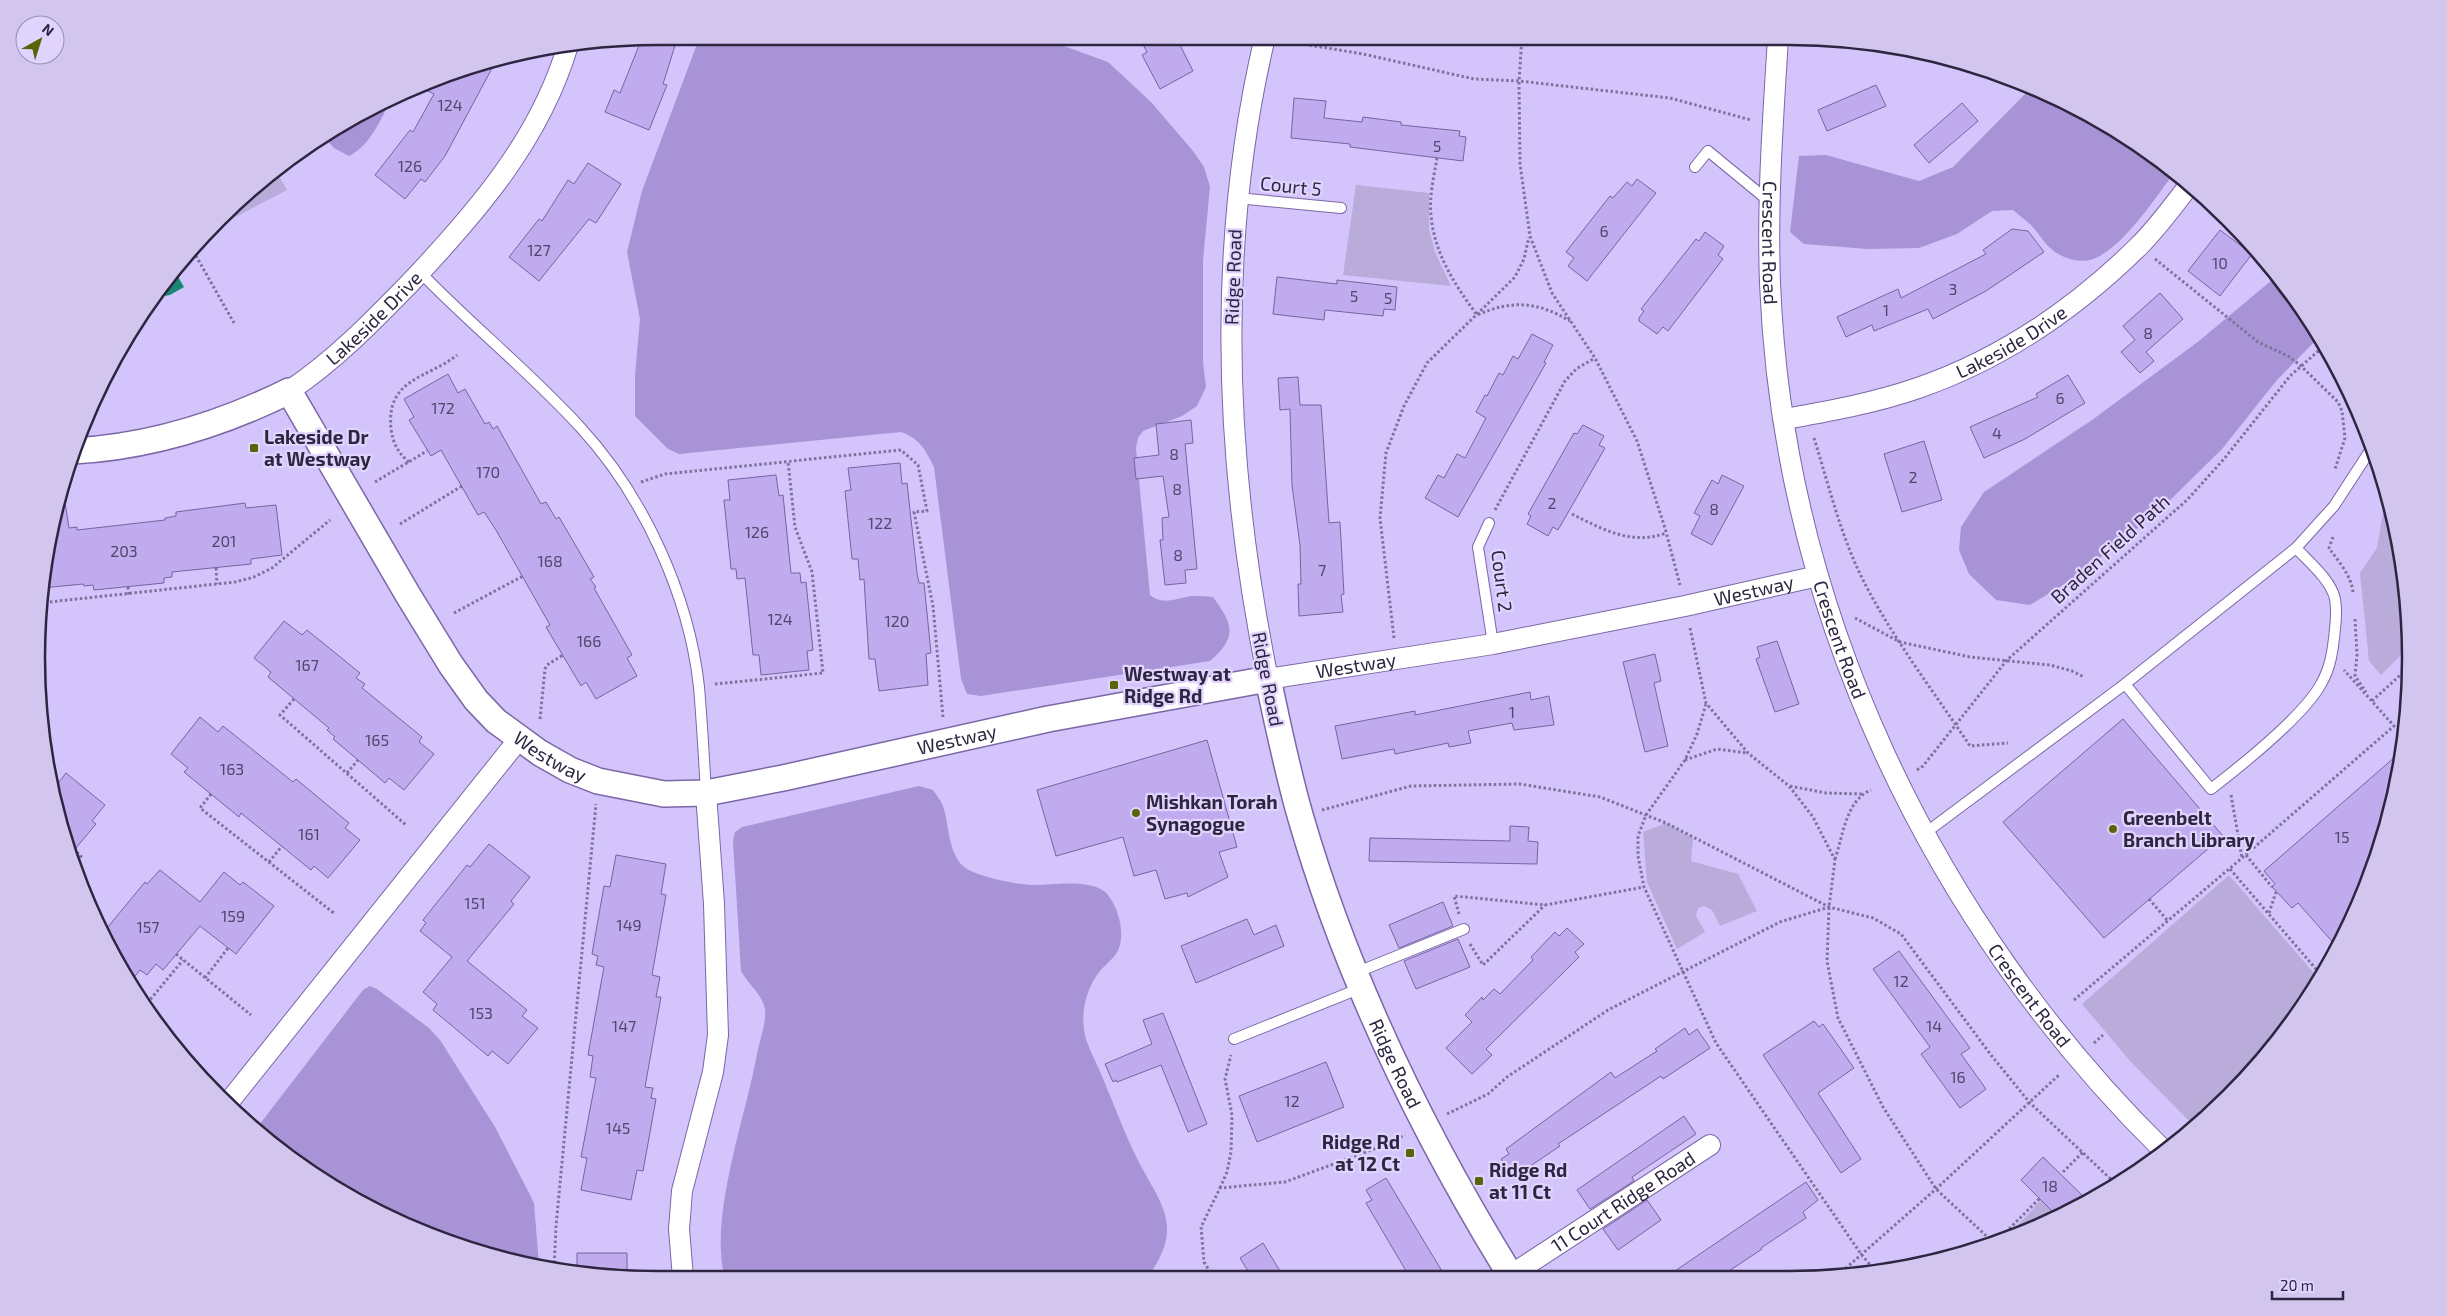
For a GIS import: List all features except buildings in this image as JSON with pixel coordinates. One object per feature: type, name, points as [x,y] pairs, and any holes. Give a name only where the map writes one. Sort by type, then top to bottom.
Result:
[{"type":"street","name":"Ridge Road","points":[[1263,45],[1252,94],[1237,198],[1231,299],[1236,453],[1248,566],[1268,679],[1300,816],[1331,911],[1358,981],[1425,1125],[1509,1271]]},
{"type":"street","name":"Crescent Road","points":[[1778,45],[1770,202],[1770,285],[1785,419],[1798,495],[1818,576],[1832,619],[1860,699],[1895,780],[1924,834],[1994,950],[2077,1059],[2159,1146]]},
{"type":"street","name":"Lakeside Drive","points":[[82,450],[135,445],[173,437],[251,410],[289,392],[311,377],[339,353],[461,228],[514,159],[538,118],[565,52]]},
{"type":"street","name":"Lakeside Drive","points":[[1785,419],[1857,405],[1918,388],[1975,365],[2020,341],[2062,312],[2140,245],[2185,190]]},
{"type":"street","name":"Westway","points":[[289,392],[322,452],[451,665],[476,700],[519,739],[570,770],[598,780],[664,794],[706,793],[1048,719],[1268,679],[1493,644],[1685,606],[1818,576]]},
{"type":"street","points":[[232,1098],[519,739]]},
{"type":"street","points":[[682,1271],[679,1229],[682,1191],[713,1072],[718,1035],[714,913],[706,793]]},
{"type":"street","name":"11 Court Ridge Road","points":[[1517,1271],[1710,1145]]},
{"type":"lane","points":[[1695,167],[1708,151],[1770,202]]},
{"type":"lane","name":"Court 5","points":[[1237,198],[1341,208]]},
{"type":"lane","points":[[420,272],[580,427],[626,488],[651,530],[668,568],[683,615],[699,686],[706,793]]},
{"type":"lane","points":[[1924,834],[2124,684],[2296,548],[2334,506],[2367,456]]},
{"type":"lane","name":"Court 2","points":[[1489,523],[1478,547],[1493,644]]},
{"type":"lane","points":[[2124,684],[2212,789],[2290,721],[2310,699],[2321,686],[2332,657],[2336,615],[2335,599],[2326,581],[2296,548]]},
{"type":"lane","points":[[1234,1039],[1464,929]]},
{"type":"path","points":[[1308,45],[1363,54],[1474,79],[1519,81],[1670,98],[1752,120]]},
{"type":"path","points":[[1521,45],[1519,81],[1520,164],[1530,236],[1552,293],[1595,358],[1637,441],[1681,586]]},
{"type":"path","points":[[1437,158],[1431,202],[1435,237],[1447,271],[1477,315]]},
{"type":"path","points":[[1396,658],[1380,518],[1386,454],[1404,406],[1427,363],[1515,277],[1524,259],[1530,236]]},
{"type":"path","points":[[2140,245],[2258,342],[2288,356],[2331,393],[2342,411],[2345,438],[2334,473]]},
{"type":"path","points":[[196,255],[234,323]]},
{"type":"path","points":[[1477,315],[1489,310],[1522,304],[1546,308],[1570,321]]},
{"type":"path","name":"Braden Field Path","points":[[1914,771],[1923,766],[2007,660],[2187,500],[2300,365],[2319,350]]},
{"type":"path","points":[[409,462],[397,449],[392,434],[391,416],[395,399],[407,383],[457,355]]},
{"type":"path","points":[[1489,523],[1565,381],[1576,369],[1595,358]]},
{"type":"path","points":[[1814,438],[1838,517],[1864,581],[1900,642],[1970,746],[2008,743]]},
{"type":"path","points":[[626,488],[665,474],[901,450],[918,465],[927,510],[914,512],[933,606],[946,742]]},
{"type":"path","points":[[375,482],[427,451]]},
{"type":"path","points":[[699,686],[823,673],[812,572],[795,527],[788,461]]},
{"type":"path","points":[[400,524],[462,486]]},
{"type":"path","points":[[1572,514],[1598,527],[1634,539],[1666,533]]},
{"type":"path","points":[[48,601],[128,595],[217,584],[254,577],[272,568],[330,520]]},
{"type":"path","points":[[216,568],[217,584]]},
{"type":"path","points":[[454,613],[523,576]]},
{"type":"path","points":[[128,587],[128,595]]},
{"type":"path","points":[[1832,619],[1846,616],[1861,620],[1900,642],[1970,657],[2050,666],[2072,671],[2084,677]]},
{"type":"path","points":[[1690,628],[1706,704],[1697,734],[1685,760],[1646,815],[1638,836],[1638,856],[1644,887],[1716,1043],[1871,1266]]},
{"type":"path","points":[[540,719],[544,669],[563,655]]},
{"type":"path","points":[[2074,1000],[2230,869],[2394,726],[2332,657]]},
{"type":"path","points":[[2372,701],[2402,674]]},
{"type":"path","points":[[294,698],[280,715],[406,825]]},
{"type":"path","points":[[1706,704],[1748,753],[1789,786],[1813,817],[1835,860]]},
{"type":"path","points":[[1685,760],[1717,749],[1748,753]]},
{"type":"path","points":[[347,774],[358,760]]},
{"type":"path","points":[[554,1262],[556,1226],[598,780]]},
{"type":"path","points":[[1322,810],[1411,786],[1520,784],[1600,797],[1646,815],[1829,907],[1873,918],[1887,924],[1901,934],[1991,1055],[2030,1103],[2111,1179]]},
{"type":"path","points":[[1789,786],[1826,793],[1862,794],[1871,790]]},
{"type":"path","points":[[211,794],[200,808],[335,914]]},
{"type":"path","points":[[1862,794],[1849,815],[1835,860],[1829,907],[1827,961],[1838,1018],[1883,1107],[1936,1189],[1988,1237]]},
{"type":"path","points":[[2233,808],[2242,858]]},
{"type":"path","points":[[269,862],[282,846]]},
{"type":"path","points":[[2246,855],[2272,887]]},
{"type":"path","points":[[2230,869],[2317,969]]},
{"type":"path","points":[[1544,905],[1483,965],[1473,950],[1464,929],[1454,896],[1544,905],[1644,887]]},
{"type":"path","points":[[2269,914],[2276,892]]},
{"type":"path","points":[[2149,899],[2168,921]]},
{"type":"path","points":[[1444,1116],[1488,1094],[1507,1077],[1608,1010],[1682,970],[1780,922],[1829,907]]},
{"type":"path","points":[[205,978],[228,948]]},
{"type":"path","points":[[176,954],[252,1015]]},
{"type":"path","points":[[149,1001],[183,960]]},
{"type":"path","points":[[2094,1044],[2103,1035]]},
{"type":"path","points":[[1210,1271],[1204,1262],[1201,1227],[1227,1172],[1231,1152],[1232,1115],[1225,1079],[1234,1039]]},
{"type":"path","points":[[1845,1268],[1936,1189],[2060,1074]]},
{"type":"path","points":[[1220,1188],[1284,1182],[1374,1149],[1406,1134]]},
{"type":"path","points":[[2064,1172],[2083,1152]]},
{"type":"path","points":[[2009,1229],[2040,1198]]},
{"type":"shaded area","points":[[697,45],[1061,45],[1108,62],[1151,102],[1193,151],[1204,167],[1210,187],[1203,260],[1203,362],[1206,387],[1197,406],[1182,416],[1143,431],[1138,438],[1136,448],[1150,595],[1165,601],[1192,596],[1213,597],[1225,615],[1230,630],[1225,645],[1210,661],[981,696],[967,694],[961,679],[934,467],[925,450],[917,441],[901,432],[679,454],[668,449],[635,416],[635,375],[640,319],[627,252],[642,191]]},
{"type":"shaded area","points":[[2026,93],[2096,127],[2130,148],[2170,178],[2127,234],[2104,253],[2085,261],[2072,260],[2051,249],[2031,225],[2013,210],[1992,211],[1957,234],[1919,248],[1868,249],[1804,244],[1790,232],[1799,156],[1826,155],[1919,181],[1953,167]]},
{"type":"shaded area","points":[[387,108],[369,139],[357,151],[349,156],[334,148],[328,141]]},
{"type":"shaded area","points":[[279,177],[287,190],[231,220]]},
{"type":"shaded area","points":[[1356,185],[1429,193],[1429,229],[1435,252],[1451,286],[1343,275]]},
{"type":"shaded area","points":[[178,277],[184,287],[170,295],[164,296]]},
{"type":"shaded area","points":[[2271,281],[2299,317],[2314,342],[2277,380],[2222,449],[2157,513],[2073,579],[2030,605],[1996,600],[1969,574],[1959,550],[1961,527],[1984,492],[2092,420],[2199,341]]},
{"type":"shaded area","points":[[2383,512],[2397,578],[2402,654],[2381,675],[2369,661],[2360,573],[2377,548]]},
{"type":"shaded area","points":[[919,786],[933,790],[941,802],[954,853],[963,866],[969,870],[987,877],[1019,884],[1084,884],[1094,886],[1108,895],[1115,906],[1120,920],[1121,941],[1118,951],[1100,971],[1091,985],[1085,1002],[1083,1019],[1088,1045],[1124,1131],[1164,1212],[1167,1226],[1166,1241],[1160,1258],[1152,1271],[724,1271],[721,1254],[721,1227],[730,1167],[765,1019],[765,1009],[761,999],[741,971],[733,841],[735,832],[742,827]]},
{"type":"shaded area","points":[[1666,823],[1693,838],[1691,861],[1738,874],[1757,911],[1720,926],[1712,910],[1704,906],[1698,908],[1696,916],[1705,932],[1677,949],[1647,882],[1643,832]]},
{"type":"shaded area","points":[[2229,875],[2314,974],[2299,999],[2250,1062],[2190,1122],[2130,1061],[2082,1004]]},
{"type":"shaded area","points":[[370,986],[377,989],[429,1028],[440,1040],[495,1127],[534,1203],[539,1259],[499,1250],[461,1238],[387,1208],[317,1168],[260,1124],[363,990]]},
{"type":"shaded area","points":[[2042,1199],[2054,1211],[2024,1224],[2016,1227]]},
{"type":"place","name":"Lakeside Dr at Westway","points":[[254,448]]},
{"type":"place","name":"Westway at Ridge Rd","points":[[1114,685]]},
{"type":"place","name":"Mishkan Torah Synagogue","points":[[1136,813]]},
{"type":"place","name":"Greenbelt Branch Library","points":[[2113,829]]},
{"type":"place","name":"Ridge Rd at 12 Ct","points":[[1410,1153]]},
{"type":"place","name":"Ridge Rd at 11 Ct","points":[[1479,1181]]}]
